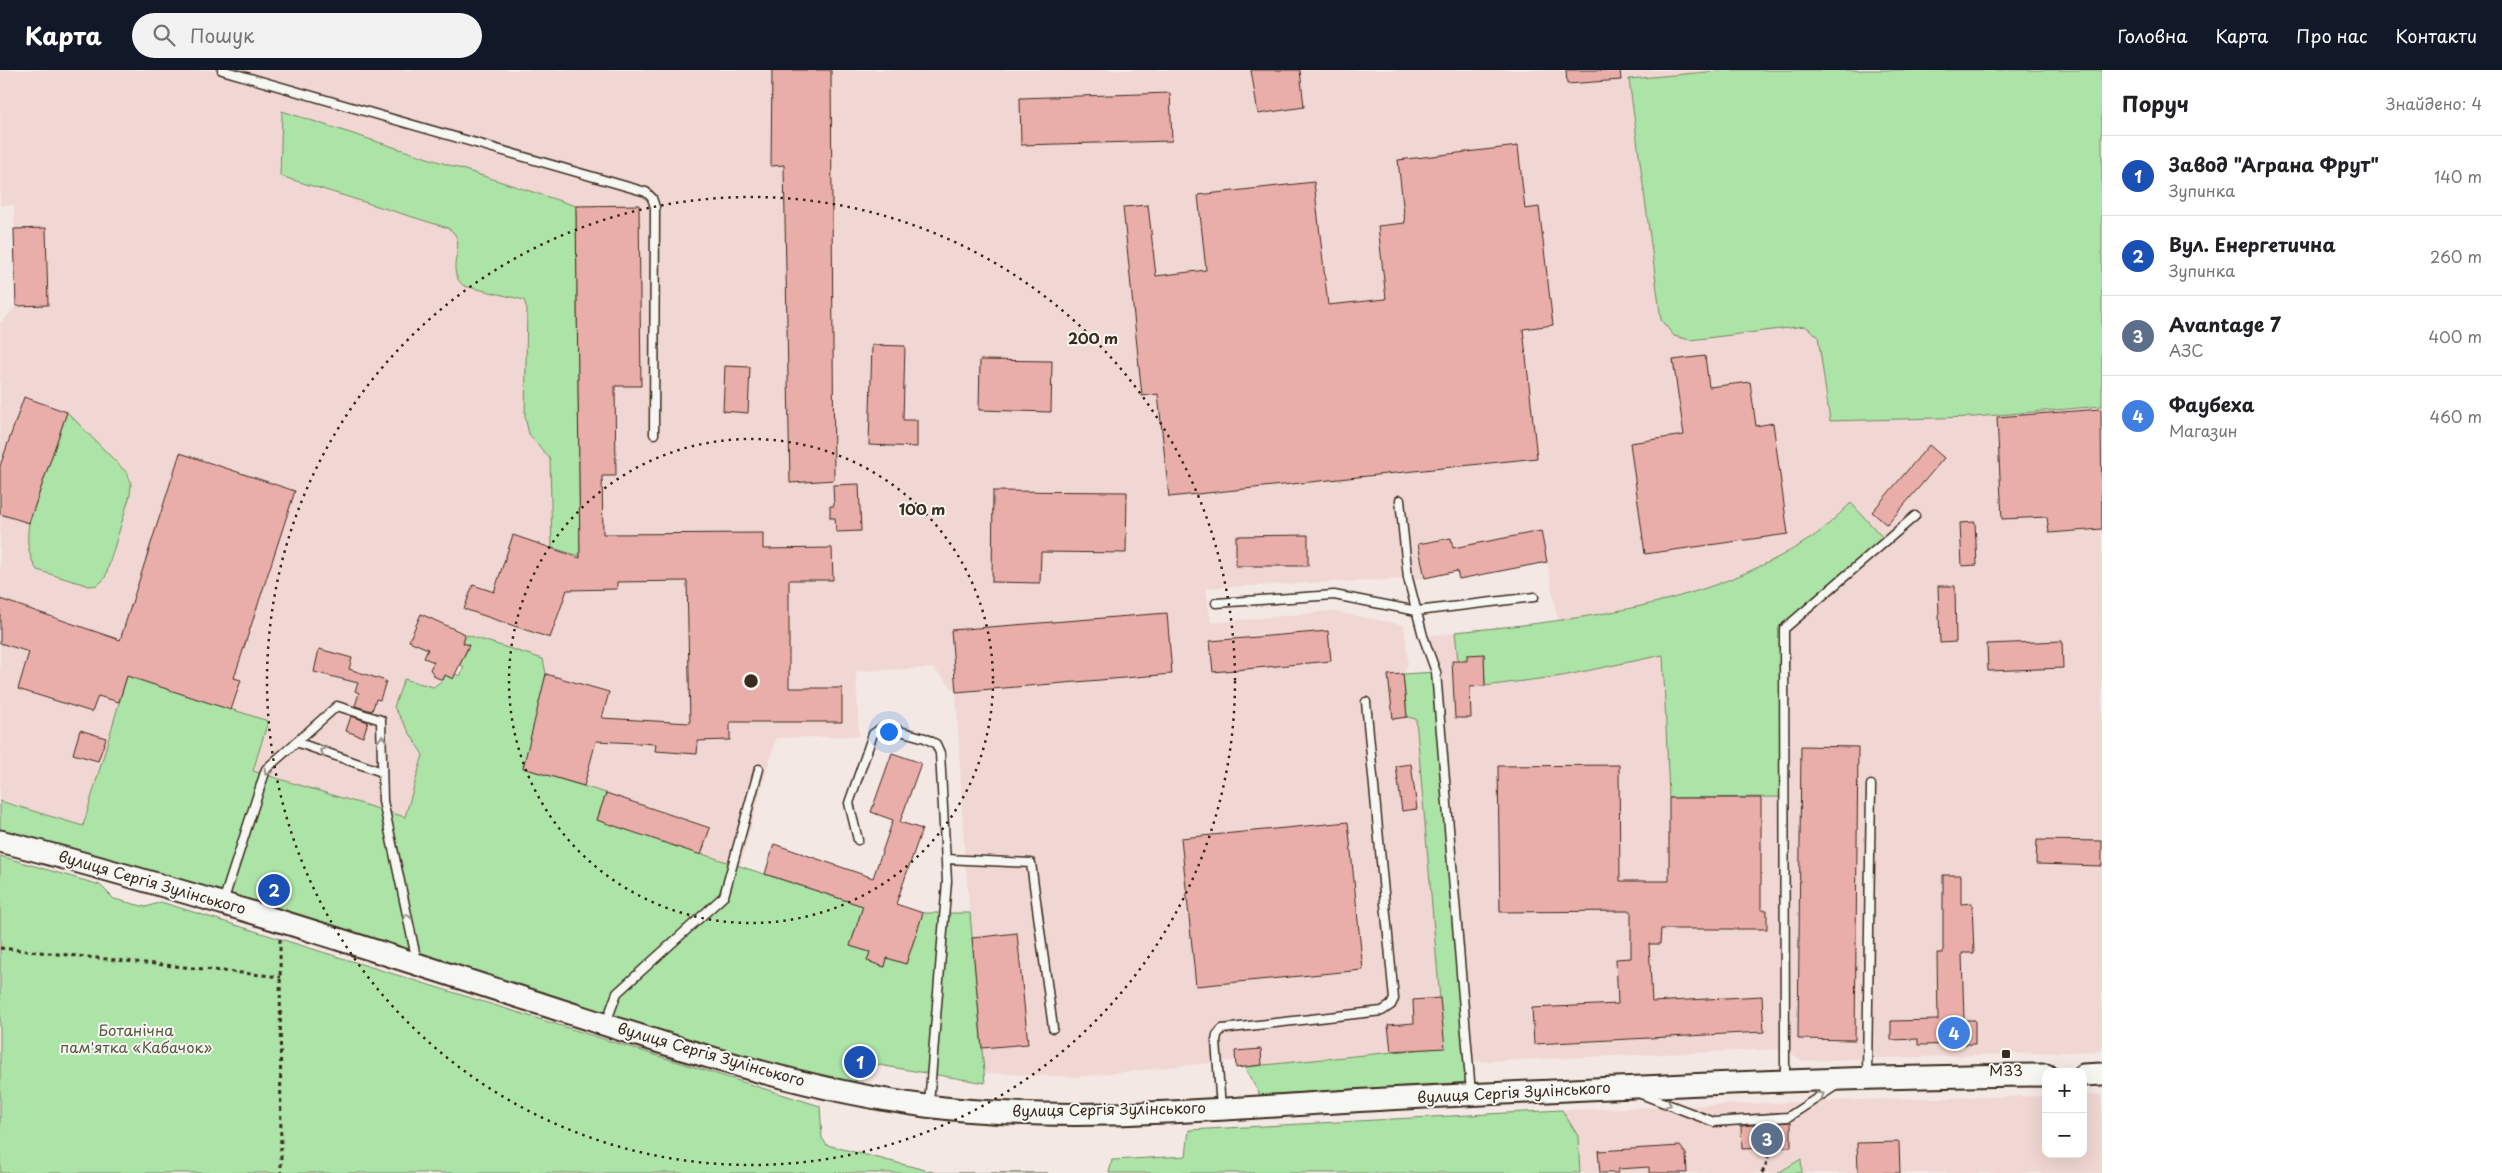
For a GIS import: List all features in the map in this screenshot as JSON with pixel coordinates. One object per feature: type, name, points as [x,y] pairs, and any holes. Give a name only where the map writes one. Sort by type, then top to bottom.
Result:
[{"type":"street","name":"вулиця Сергія Зулінського","points":[[0,841],[223,902],[750,1068],[852,1094],[929,1106],[1053,1114],[1221,1108],[1623,1087],[1858,1078],[2042,1075]]},
{"type":"street","points":[[2087,1074],[2102,1074]]},
{"type":"lane","points":[[222,70],[646,192],[652,198],[655,207],[654,434]]},
{"type":"lane","points":[[1400,500],[1408,578],[1436,672],[1471,1095]]},
{"type":"lane","points":[[1785,1081],[1784,628],[1915,516]]},
{"type":"lane","points":[[1216,603],[1334,595],[1417,611],[1534,597]]},
{"type":"lane","points":[[1221,1108],[1216,1041],[1217,1035],[1222,1029],[1382,1011],[1392,1005],[1394,999],[1366,702]]},
{"type":"lane","points":[[223,902],[266,769],[337,706],[381,720],[383,801],[417,964]]},
{"type":"lane","points":[[858,840],[849,803],[873,734],[880,729],[889,728],[925,738],[936,744],[940,753],[947,881],[929,1106]]},
{"type":"lane","points":[[296,742],[382,772]]},
{"type":"lane","points":[[606,1024],[617,993],[724,896],[759,769]]},
{"type":"lane","points":[[1623,1087],[1714,1122],[1788,1117],[1858,1078],[1871,785]]},
{"type":"lane","points":[[946,859],[1031,863],[1053,1028]]},
{"type":"path","points":[[280,921],[281,1173]]},
{"type":"path","points":[[0,948],[281,977]]},
{"type":"path","points":[[1762,1173],[1768,1160],[1770,1118]]},
{"type":"shaded area","points":[[0,70],[2102,70],[2102,1051],[1802,1061],[1785,1049],[1468,1062],[1436,672],[1423,636],[1558,622],[1547,562],[1459,579],[1457,571],[1425,578],[1206,588],[1211,623],[1331,611],[1404,625],[1408,663],[1403,674],[1407,717],[1416,718],[1445,1047],[1236,1068],[1235,1061],[1076,1077],[984,1073],[964,847],[956,692],[933,668],[856,671],[859,736],[776,738],[740,866],[701,855],[710,827],[584,786],[609,691],[546,674],[543,659],[467,635],[421,615],[409,641],[428,649],[424,658],[434,662],[431,669],[435,677],[443,680],[394,707],[423,755],[405,817],[253,771],[268,721],[231,710],[241,681],[234,678],[295,490],[181,454],[120,640],[0,599],[0,324],[16,306],[14,205],[0,205]],"holes":[[[282,112],[576,206],[580,556],[578,557],[552,548],[550,459],[529,434],[527,309],[524,300],[464,286],[454,269],[458,241],[455,232]],[[320,650],[352,658],[346,680],[314,672]]]},
{"type":"shaded area","points":[[0,643],[110,680],[127,676],[83,826],[0,800]]},
{"type":"shaded area","points":[[2087,1095],[2102,1095],[2102,1173],[1802,1173],[1801,1159],[1778,1173],[1580,1173],[1578,1136],[1562,1110],[1888,1099],[2042,1096],[2042,1158],[2087,1158]]},
{"type":"green space","points":[[1729,70],[2102,70],[2102,406],[1974,417],[1830,421],[1818,336],[1805,326],[1690,340],[1674,336],[1661,320],[1629,79]]},
{"type":"green space","points":[[282,111],[576,206],[580,556],[552,548],[550,459],[529,434],[525,417],[527,309],[524,300],[464,286],[458,279],[455,271],[457,241],[455,234],[448,228],[280,176]]},
{"type":"green space","points":[[67,412],[128,474],[131,484],[130,495],[105,578],[98,585],[89,586],[37,570],[28,548],[29,523]]},
{"type":"green space","points":[[1851,503],[1886,541],[1784,629],[1784,797],[1669,798],[1663,655],[1562,676],[1485,686],[1484,654],[1458,661],[1455,632],[1593,615],[1684,595],[1728,580],[1770,561],[1811,538]]},
{"type":"green space","points":[[467,635],[543,659],[546,674],[524,768],[606,793],[597,820],[863,906],[850,946],[870,952],[868,961],[884,967],[887,958],[906,964],[923,913],[970,913],[985,1083],[861,1062],[852,1094],[0,841],[0,801],[83,826],[127,676],[268,721],[253,771],[405,817],[423,755],[394,707],[404,679],[433,687],[443,680],[445,675],[453,679],[455,674],[460,676],[464,667],[460,665],[469,646],[463,643]]},
{"type":"green space","points":[[1436,672],[1470,1082],[1260,1095],[1244,1067],[1444,1047],[1416,719],[1407,717],[1403,674]]},
{"type":"green space","name":"Ботанічна пам'ятка «Кабачок»","points":[[0,856],[100,885],[114,899],[146,907],[161,902],[820,1106],[822,1138],[827,1145],[937,1173],[0,1173]]},
{"type":"green space","points":[[1562,1110],[1578,1136],[1580,1173],[1109,1173],[1112,1160],[1186,1156],[1189,1130]]},
{"type":"green space","points":[[1801,1159],[1802,1173],[1778,1173]]},
{"type":"building","points":[[772,70],[831,70],[834,480],[790,483],[784,165],[771,166]]},
{"type":"building","points":[[1251,70],[1300,70],[1304,107],[1258,114]]},
{"type":"building","points":[[1566,70],[1620,70],[1621,80],[1567,84]]},
{"type":"building","points":[[1170,93],[1172,141],[1021,145],[1020,98]]},
{"type":"building","points":[[1518,146],[1525,209],[1539,207],[1553,325],[1523,329],[1537,458],[1169,497],[1158,394],[1142,396],[1123,207],[1148,205],[1156,276],[1206,270],[1198,195],[1314,182],[1328,305],[1386,299],[1378,226],[1405,223],[1398,160]]},
{"type":"building","points":[[639,205],[641,386],[615,386],[616,476],[602,476],[603,534],[763,533],[763,549],[832,548],[833,580],[789,580],[789,688],[842,688],[842,722],[730,722],[730,740],[698,741],[697,754],[655,751],[656,744],[596,741],[584,786],[523,768],[546,674],[609,692],[602,718],[690,723],[687,581],[617,582],[617,589],[567,590],[550,638],[464,609],[473,585],[494,592],[513,535],[580,558],[576,206]]},
{"type":"building","points":[[46,228],[48,305],[16,306],[14,229]]},
{"type":"building","points":[[872,345],[905,346],[903,420],[917,420],[917,447],[869,445]]},
{"type":"building","points":[[1705,356],[1709,387],[1750,382],[1756,426],[1773,423],[1788,534],[1645,554],[1630,443],[1684,435],[1673,360]]},
{"type":"building","points":[[980,360],[1052,361],[1051,412],[979,410]]},
{"type":"building","points":[[725,366],[750,367],[748,413],[723,411]]},
{"type":"building","points":[[24,397],[67,412],[29,523],[0,514],[0,466]]},
{"type":"building","points":[[2101,409],[2102,529],[2049,533],[2047,517],[2002,519],[1997,417]]},
{"type":"building","points":[[1929,445],[1944,458],[1887,525],[1872,512]]},
{"type":"building","points":[[180,453],[295,491],[234,678],[241,680],[231,710],[127,676],[119,702],[98,696],[92,712],[18,689],[29,652],[0,643],[0,599],[120,640]]},
{"type":"building","points":[[859,484],[861,531],[836,532],[835,518],[830,518],[830,506],[834,506],[833,485]]},
{"type":"building","points":[[993,491],[1127,492],[1126,553],[1041,552],[1040,583],[992,582]]},
{"type":"building","points":[[1975,522],[1977,565],[1962,566],[1960,523]]},
{"type":"building","points":[[1541,531],[1547,562],[1459,579],[1457,571],[1425,578],[1418,544],[1451,538],[1453,548]]},
{"type":"building","points":[[1308,535],[1308,566],[1236,566],[1236,536]]},
{"type":"building","points":[[1938,586],[1955,586],[1956,642],[1940,643]]},
{"type":"building","points":[[1167,613],[1172,674],[956,692],[951,630]]},
{"type":"building","points":[[421,614],[465,634],[463,643],[469,645],[453,679],[445,675],[443,680],[435,677],[430,669],[434,662],[424,658],[428,649],[409,641]]},
{"type":"building","points":[[1328,631],[1331,661],[1213,672],[1210,641]]},
{"type":"building","points":[[2062,641],[2063,668],[1988,671],[1987,644]]},
{"type":"building","points":[[319,649],[352,658],[349,669],[386,681],[380,700],[376,699],[372,711],[355,706],[359,693],[355,691],[358,683],[314,672]]},
{"type":"building","points":[[1484,654],[1485,686],[1470,687],[1471,718],[1455,718],[1452,661],[1467,661],[1467,655]]},
{"type":"building","points":[[1403,674],[1407,717],[1393,719],[1388,675]]},
{"type":"building","points":[[351,716],[368,722],[363,737],[346,731]]},
{"type":"building","points":[[80,730],[106,738],[98,761],[73,754]]},
{"type":"building","points":[[1801,746],[1858,747],[1855,1040],[1798,1039]]},
{"type":"building","points":[[892,753],[921,763],[900,822],[922,829],[896,904],[923,913],[906,964],[887,958],[885,967],[867,961],[870,952],[850,946],[863,906],[765,874],[774,844],[873,878],[893,820],[871,812]]},
{"type":"building","points":[[1411,764],[1417,809],[1402,811],[1396,766]]},
{"type":"building","points":[[1619,765],[1620,881],[1669,881],[1669,798],[1761,798],[1761,910],[1767,910],[1767,929],[1661,929],[1660,944],[1649,944],[1652,1002],[1762,996],[1764,1032],[1534,1044],[1532,1008],[1618,1004],[1616,959],[1631,958],[1631,911],[1500,912],[1498,766]]},
{"type":"building","points":[[606,793],[710,828],[701,855],[597,820]]},
{"type":"building","points":[[1348,822],[1363,970],[1196,986],[1181,838]]},
{"type":"building","points":[[2037,840],[2102,841],[2102,866],[2036,864]]},
{"type":"building","points":[[1943,875],[1961,875],[1961,904],[1972,903],[1974,953],[1962,953],[1964,1020],[1975,1020],[1975,1044],[1918,1045],[1918,1039],[1891,1040],[1891,1021],[1938,1020],[1937,953],[1943,953]]},
{"type":"building","points":[[1017,933],[1028,1044],[982,1048],[972,938]]},
{"type":"building","points":[[1440,998],[1445,1048],[1391,1051],[1388,1025],[1414,1023],[1413,1000]]},
{"type":"building","points":[[1261,1049],[1262,1065],[1236,1068],[1235,1051]]},
{"type":"building","points":[[1791,1122],[1791,1147],[1742,1149],[1741,1126]]},
{"type":"building","points":[[1899,1142],[1900,1173],[1858,1173],[1857,1143]]},
{"type":"building","points":[[1680,1146],[1686,1154],[1687,1173],[1649,1173],[1649,1167],[1618,1169],[1618,1173],[1600,1173],[1598,1151]]},
{"type":"place","name":"Вул. Енергетична","points":[[274,890]]},
{"type":"place","name":"Фаубеха","points":[[1954,1033]]},
{"type":"place","name":"М33","points":[[2006,1054]]},
{"type":"place","name":"Завод \"Аграна Фрут\"","points":[[860,1062]]},
{"type":"place","name":"Avantage 7","points":[[1767,1139]]}]
